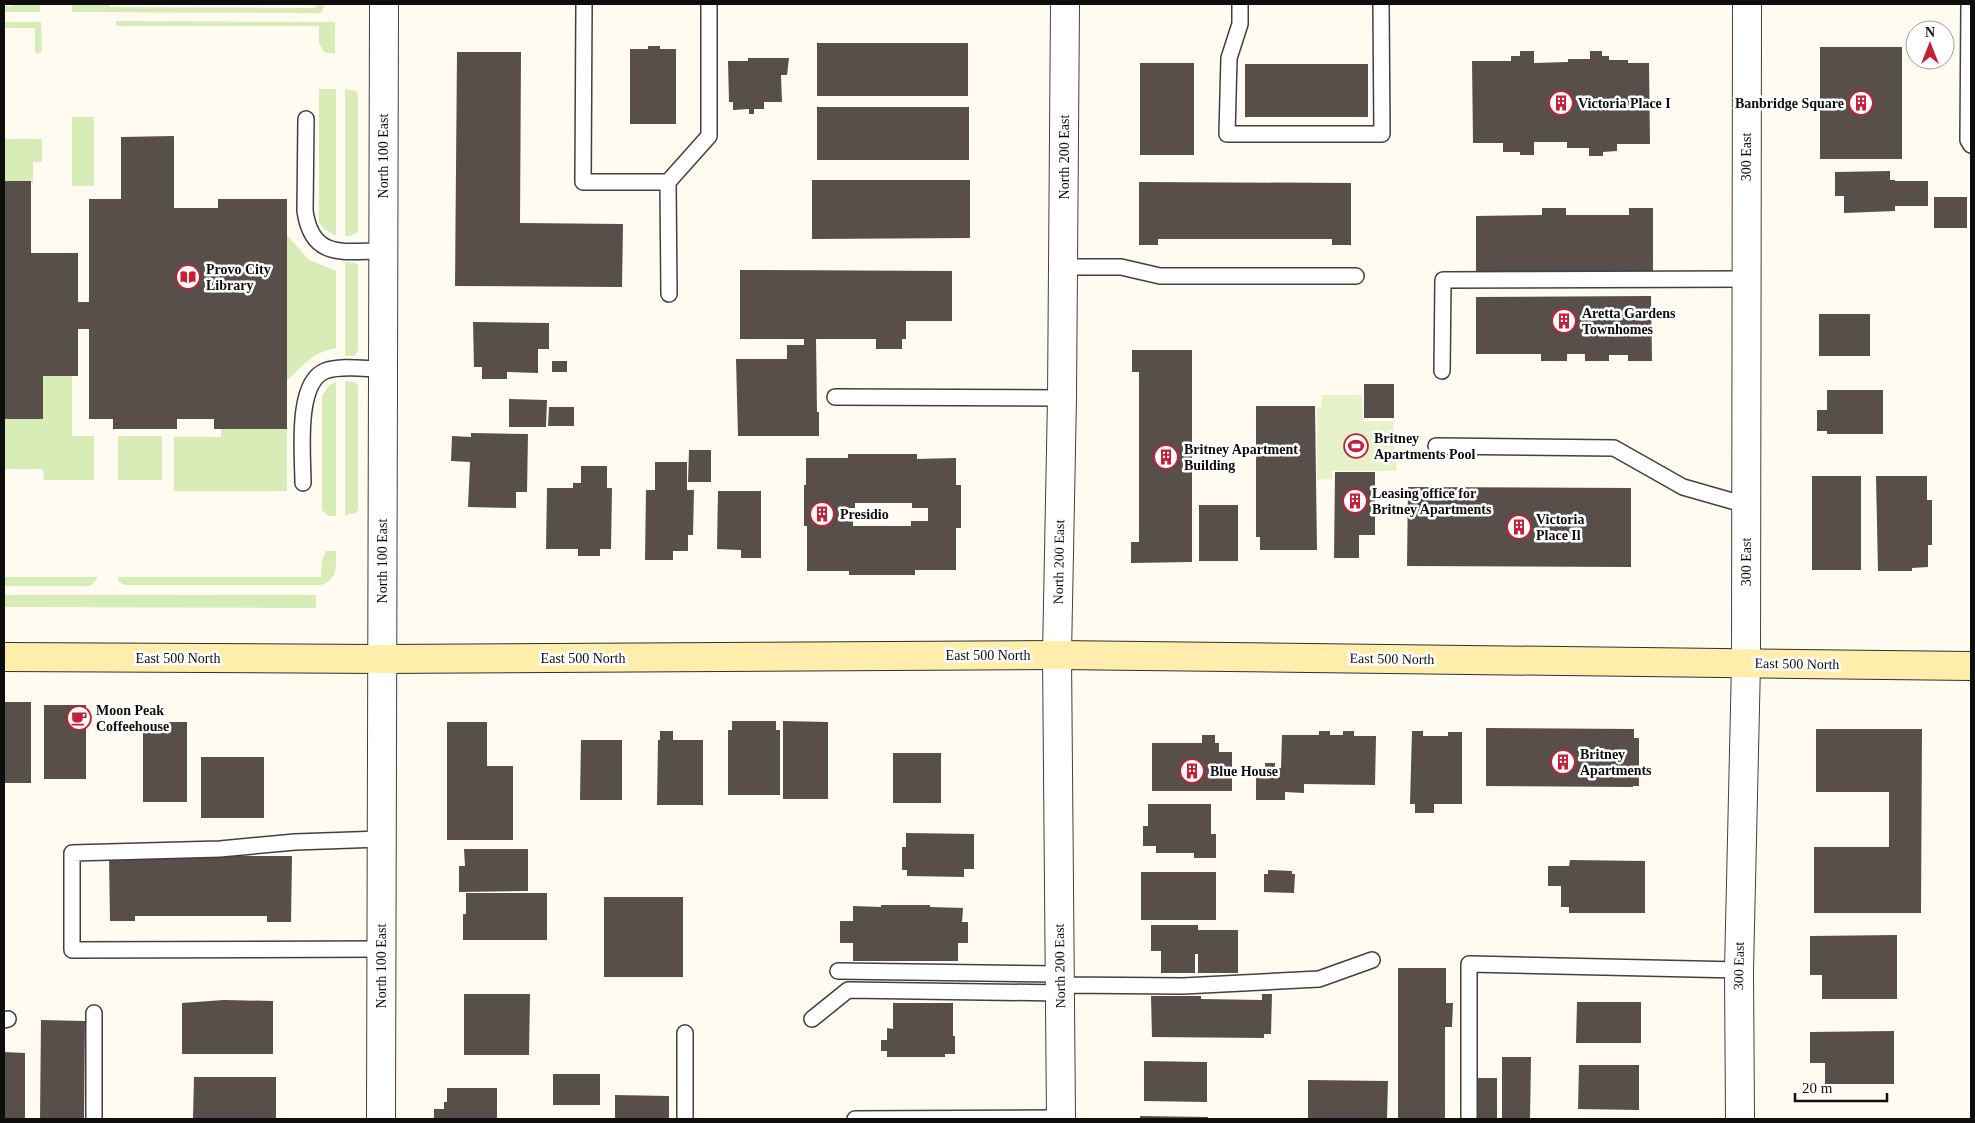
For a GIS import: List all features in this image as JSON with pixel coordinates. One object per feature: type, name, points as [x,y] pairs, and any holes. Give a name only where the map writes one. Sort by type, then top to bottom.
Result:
[{"type":"street","name":"North 100 East","points":[[381,1119],[384,4]]},
{"type":"street","name":"North 200 East","points":[[1061,1118],[1057,655],[1062,398],[1065,4]]},
{"type":"street","name":"300 East","points":[[1740,1119],[1739,970],[1746,664],[1747,4]]},
{"type":"street","name":"East 500 North","points":[[4,657],[382,659],[1057,655],[1971,666]]},
{"type":"lane","points":[[584,4],[583,182],[668,182]]},
{"type":"lane","points":[[669,294],[668,182],[709,136],[709,4]]},
{"type":"lane","points":[[1240,4],[1240,24],[1229,58],[1227,134],[1382,134],[1381,4]]},
{"type":"lane","points":[[1969,4],[1968,140],[1971,144]]},
{"type":"lane","points":[[306,119],[306,211],[307,222],[314,238],[325,248],[347,251],[383,251]]},
{"type":"lane","points":[[1063,267],[1121,267],[1160,276],[1356,276]]},
{"type":"lane","points":[[1442,371],[1443,280],[1746,279]]},
{"type":"lane","points":[[303,483],[304,404],[311,382],[322,372],[332,368],[383,368]]},
{"type":"lane","points":[[835,397],[1062,398]]},
{"type":"lane","points":[[1436,446],[1614,448],[1682,487],[1746,505]]},
{"type":"lane","points":[[381,839],[295,842],[220,849],[72,853],[72,950],[381,949]]},
{"type":"lane","points":[[838,972],[1061,984],[1183,986],[1319,979],[1372,960]]},
{"type":"lane","points":[[1469,1119],[1469,964],[1739,970]]},
{"type":"lane","points":[[812,1019],[848,990],[1061,984]]},
{"type":"lane","points":[[94,1013],[94,1119]]},
{"type":"lane","points":[[684,1119],[685,1033]]},
{"type":"lane","points":[[855,1119],[1061,1118]]},
{"type":"green space","points":[[14,4],[40,4],[40,12],[4,12],[4,6],[12,6]]},
{"type":"green space","points":[[72,4],[108,4],[111,7],[314,8],[318,4],[324,4],[323,10],[320,13],[72,12]]},
{"type":"green space","points":[[116,21],[335,22],[335,54],[324,52],[319,43],[319,26],[116,26]]},
{"type":"green space","points":[[4,22],[41,22],[42,51],[37,54],[35,52],[35,28],[4,28]]},
{"type":"green space","points":[[319,89],[336,89],[336,236],[324,229],[319,223]]},
{"type":"green space","points":[[345,89],[356,91],[358,95],[358,232],[350,236],[345,236]]},
{"type":"green space","points":[[72,117],[94,117],[94,186],[72,186]]},
{"type":"green space","points":[[4,139],[42,139],[42,162],[33,162],[33,183],[31,181],[4,181]]},
{"type":"green space","points":[[287,235],[309,260],[336,271],[336,348],[314,356],[287,380]]},
{"type":"green space","points":[[345,262],[358,265],[358,350],[354,356],[345,356]]},
{"type":"green space","points":[[43,376],[72,376],[72,436],[94,436],[94,480],[44,480],[43,469],[4,469],[4,419],[43,419]]},
{"type":"green space","points":[[345,381],[355,382],[358,386],[358,509],[356,513],[345,515]]},
{"type":"green space","points":[[336,382],[336,516],[328,516],[322,510],[322,396],[329,385]]},
{"type":"green space","name":"Britney Apartments Pool","points":[[1322,395],[1362,395],[1363,421],[1393,421],[1397,471],[1332,471],[1332,479],[1317,480],[1317,408],[1321,408]]},
{"type":"green space","points":[[221,429],[287,429],[287,491],[174,491],[174,437],[221,437]]},
{"type":"green space","points":[[118,436],[162,436],[162,480],[118,480]]},
{"type":"green space","points":[[326,551],[336,551],[336,567],[331,579],[321,585],[125,585],[118,581],[118,577],[321,577],[322,560]]},
{"type":"green space","points":[[4,577],[97,577],[97,579],[90,586],[4,586]]},
{"type":"green space","points":[[4,595],[316,595],[316,608],[4,607]]},
{"type":"building","points":[[817,43],[968,43],[968,96],[817,96]]},
{"type":"building","points":[[648,46],[660,46],[660,49],[676,49],[676,124],[630,124],[630,49],[648,49]]},
{"type":"building","name":"Banbridge Square","points":[[1820,47],[1902,47],[1902,159],[1820,159]]},
{"type":"building","name":"Victoria Place I","points":[[1520,51],[1534,51],[1534,63],[1568,62],[1568,59],[1590,59],[1590,51],[1602,51],[1602,56],[1609,56],[1609,60],[1628,60],[1628,63],[1649,63],[1650,144],[1617,144],[1617,151],[1603,152],[1603,156],[1589,156],[1589,148],[1567,148],[1567,142],[1534,142],[1534,155],[1520,155],[1520,152],[1503,152],[1503,143],[1473,143],[1472,61],[1511,61],[1511,56],[1520,56]]},
{"type":"building","points":[[457,52],[521,52],[520,223],[623,224],[622,287],[455,286]]},
{"type":"building","points":[[748,58],[789,58],[787,75],[781,75],[782,102],[764,102],[764,109],[754,109],[754,114],[749,114],[749,109],[733,110],[733,102],[729,102],[728,61],[748,61]]},
{"type":"building","points":[[1140,63],[1194,63],[1194,155],[1140,155]]},
{"type":"building","points":[[1245,64],[1368,64],[1368,117],[1245,117]]},
{"type":"building","points":[[817,107],[969,107],[969,160],[817,160]]},
{"type":"building","name":"Provo City Library","points":[[174,136],[174,208],[218,208],[218,199],[287,199],[287,429],[214,429],[214,419],[177,419],[177,429],[113,429],[113,419],[89,419],[89,329],[78,329],[78,376],[43,376],[43,419],[4,419],[4,181],[31,181],[31,253],[78,253],[78,302],[89,302],[89,199],[121,199],[121,137]]},
{"type":"building","points":[[1890,171],[1890,180],[1928,181],[1928,206],[1895,206],[1895,211],[1844,213],[1844,196],[1835,196],[1835,172]]},
{"type":"building","points":[[812,180],[970,180],[970,238],[812,239]]},
{"type":"building","points":[[1139,182],[1351,183],[1351,245],[1332,245],[1332,239],[1158,239],[1158,245],[1139,245]]},
{"type":"building","points":[[1934,197],[1967,197],[1967,228],[1934,228]]},
{"type":"building","name":"Aretta Gardens Townhomes","points":[[1542,208],[1566,208],[1566,215],[1629,215],[1629,208],[1653,208],[1653,273],[1476,273],[1476,216],[1542,215]]},
{"type":"building","points":[[740,270],[952,271],[952,321],[906,321],[906,339],[902,339],[902,349],[876,349],[876,339],[816,339],[819,436],[738,436],[736,359],[787,359],[787,345],[804,345],[804,339],[740,339]]},
{"type":"building","name":"Aretta Gardens Townhomes","points":[[1651,296],[1652,361],[1628,361],[1628,355],[1609,355],[1609,361],[1585,361],[1585,354],[1567,354],[1567,361],[1541,361],[1541,354],[1476,354],[1476,297]]},
{"type":"building","points":[[1819,314],[1870,314],[1870,356],[1819,356]]},
{"type":"building","points":[[473,322],[549,323],[549,349],[538,349],[538,373],[507,372],[507,379],[482,379],[482,367],[474,367]]},
{"type":"building","name":"Britney Apartment Building","points":[[1132,350],[1192,350],[1192,562],[1131,563],[1131,542],[1139,542],[1139,372],[1132,372]]},
{"type":"building","points":[[552,361],[567,361],[567,372],[552,372]]},
{"type":"building","points":[[1364,384],[1394,384],[1394,418],[1364,418]]},
{"type":"building","points":[[1827,390],[1883,390],[1883,434],[1827,434],[1827,431],[1817,431],[1817,410],[1827,410]]},
{"type":"building","points":[[509,399],[547,400],[546,427],[509,427]]},
{"type":"building","name":"Britney Apartment Building","points":[[1256,406],[1315,406],[1317,550],[1260,550],[1260,537],[1256,537]]},
{"type":"building","points":[[549,407],[574,407],[574,426],[548,426]]},
{"type":"building","points":[[471,433],[528,434],[527,492],[516,492],[516,508],[468,507],[470,462],[451,461],[452,436],[471,437]]},
{"type":"building","points":[[689,450],[711,450],[711,482],[688,482]]},
{"type":"building","name":"Presidio","points":[[848,454],[917,454],[917,459],[956,458],[956,485],[961,485],[961,528],[956,528],[956,570],[915,570],[915,575],[849,575],[849,571],[807,571],[807,526],[804,526],[806,458],[848,458]],"holes":[[[855,503],[912,503],[912,508],[928,508],[928,521],[911,521],[911,526],[853,526],[853,520],[840,520],[840,508],[855,508]]]},
{"type":"building","points":[[655,462],[687,462],[687,490],[694,490],[693,535],[688,535],[688,551],[673,551],[673,560],[645,560],[646,490],[655,490]]},
{"type":"building","points":[[581,466],[607,466],[607,488],[612,488],[611,549],[600,549],[600,556],[578,556],[578,549],[546,549],[547,488],[573,488],[573,483],[581,483]]},
{"type":"building","name":"Leasing office for Britney Apartments","points":[[1335,472],[1375,472],[1375,535],[1359,535],[1359,558],[1334,558]]},
{"type":"building","points":[[1812,476],[1861,476],[1861,570],[1812,570]]},
{"type":"building","points":[[1876,476],[1927,476],[1927,500],[1932,500],[1932,545],[1928,545],[1928,567],[1912,568],[1912,571],[1878,571]]},
{"type":"building","name":"Victoria Place Il","points":[[1408,487],[1631,488],[1631,567],[1407,566]]},
{"type":"building","points":[[718,491],[761,491],[761,558],[741,558],[741,550],[717,549]]},
{"type":"building","name":"Britney Apartment Building","points":[[1199,505],[1238,505],[1238,561],[1199,561]]},
{"type":"building","points":[[4,702],[31,702],[31,783],[4,783]]},
{"type":"building","points":[[44,705],[86,705],[86,779],[44,779]]},
{"type":"building","points":[[732,721],[776,721],[776,730],[780,730],[780,795],[728,795],[728,730],[732,730]]},
{"type":"building","points":[[783,721],[828,722],[828,799],[783,799]]},
{"type":"building","points":[[143,722],[187,722],[187,802],[143,802]]},
{"type":"building","points":[[447,722],[487,722],[487,766],[513,766],[513,840],[447,840]]},
{"type":"building","name":"Britney Apartments","points":[[1486,728],[1634,729],[1634,738],[1639,738],[1639,786],[1486,786]]},
{"type":"building","points":[[1816,729],[1922,729],[1921,913],[1814,913],[1814,847],[1889,847],[1889,792],[1816,792]]},
{"type":"building","points":[[660,731],[673,731],[673,740],[703,740],[703,805],[657,805],[658,740],[660,740]]},
{"type":"building","points":[[1319,731],[1330,731],[1330,735],[1343,735],[1343,731],[1354,731],[1354,736],[1376,736],[1375,785],[1304,784],[1304,793],[1285,792],[1285,800],[1256,800],[1256,768],[1265,768],[1265,763],[1275,763],[1275,768],[1281,768],[1282,735],[1319,735]]},
{"type":"building","points":[[1412,731],[1423,731],[1423,736],[1448,736],[1448,732],[1462,732],[1462,804],[1434,804],[1434,813],[1415,813],[1415,804],[1410,804]]},
{"type":"building","name":"Blue House","points":[[1202,735],[1215,735],[1215,743],[1219,743],[1219,752],[1232,752],[1232,791],[1152,791],[1152,743],[1202,743]]},
{"type":"building","points":[[581,740],[622,740],[622,800],[580,800]]},
{"type":"building","points":[[893,753],[941,753],[941,803],[893,803]]},
{"type":"building","points":[[201,757],[264,757],[264,818],[201,818]]},
{"type":"building","points":[[1148,804],[1211,804],[1211,834],[1216,834],[1216,858],[1194,858],[1194,853],[1156,853],[1156,846],[1143,846],[1143,826],[1148,826]]},
{"type":"building","points":[[906,833],[974,834],[974,869],[964,869],[964,877],[907,876],[907,870],[902,870],[902,847],[906,847]]},
{"type":"building","points":[[464,849],[528,849],[528,891],[459,892],[459,866],[465,866]]},
{"type":"building","points":[[109,856],[292,856],[291,922],[267,922],[267,916],[135,916],[135,921],[110,921]]},
{"type":"building","points":[[1570,860],[1645,861],[1645,913],[1569,913],[1569,907],[1561,907],[1561,886],[1548,886],[1548,866],[1569,866]]},
{"type":"building","points":[[1268,870],[1292,871],[1292,874],[1295,874],[1294,893],[1264,892],[1264,874],[1268,874]]},
{"type":"building","points":[[1141,872],[1216,872],[1216,920],[1141,920]]},
{"type":"building","points":[[466,893],[547,893],[547,940],[463,940],[463,914],[466,914]]},
{"type":"building","points":[[604,897],[683,897],[683,977],[604,977]]},
{"type":"building","points":[[881,905],[930,905],[930,907],[963,908],[962,922],[968,922],[968,943],[958,943],[958,961],[853,961],[853,943],[840,943],[840,921],[853,921],[853,906],[881,907]]},
{"type":"building","points":[[1151,925],[1198,925],[1198,930],[1238,930],[1238,973],[1198,973],[1198,954],[1195,954],[1195,973],[1161,973],[1161,951],[1151,951]]},
{"type":"building","points":[[1897,935],[1897,999],[1822,999],[1822,975],[1810,975],[1810,936]]},
{"type":"building","points":[[1398,968],[1446,968],[1446,1003],[1453,1003],[1452,1027],[1445,1027],[1445,1119],[1398,1119]]},
{"type":"building","points":[[464,994],[530,994],[529,1055],[464,1055]]},
{"type":"building","points":[[1262,994],[1272,994],[1271,1034],[1264,1034],[1264,1038],[1152,1037],[1151,996],[1201,996],[1201,999],[1262,1000]]},
{"type":"building","points":[[224,1000],[273,1001],[273,1054],[182,1054],[182,1003]]},
{"type":"building","points":[[1577,1002],[1641,1002],[1641,1043],[1576,1043]]},
{"type":"building","points":[[893,1003],[953,1003],[955,1054],[945,1054],[945,1057],[887,1057],[887,1051],[881,1051],[881,1040],[887,1040],[887,1028],[893,1029]]},
{"type":"building","points":[[41,1020],[85,1021],[84,1119],[40,1119]]},
{"type":"building","points":[[1894,1031],[1894,1084],[1825,1084],[1825,1063],[1810,1063],[1810,1032]]},
{"type":"building","points":[[4,1052],[25,1053],[25,1119],[4,1119]]},
{"type":"building","points":[[1502,1057],[1531,1057],[1530,1119],[1502,1119]]},
{"type":"building","points":[[1144,1061],[1207,1062],[1207,1102],[1144,1101]]},
{"type":"building","points":[[1579,1065],[1639,1065],[1639,1110],[1578,1109]]},
{"type":"building","points":[[553,1074],[600,1074],[600,1105],[553,1105]]},
{"type":"building","points":[[194,1077],[276,1077],[276,1119],[193,1119]]},
{"type":"building","points":[[1475,1078],[1497,1078],[1497,1119],[1475,1119]]},
{"type":"building","points":[[1308,1080],[1388,1081],[1387,1119],[1308,1119]]},
{"type":"building","points":[[447,1088],[497,1088],[497,1119],[434,1119],[434,1109],[444,1109],[444,1102],[447,1102]]},
{"type":"building","points":[[615,1095],[669,1096],[669,1118],[615,1119]]},
{"type":"building","points":[[1140,1116],[1208,1117],[1208,1119],[1140,1119]]},
{"type":"place","name":"Victoria Place I","points":[[1561,103]]},
{"type":"place","name":"Banbridge Square","points":[[1861,103]]},
{"type":"place","name":"Provo City Library","points":[[188,277]]},
{"type":"place","name":"Aretta Gardens Townhomes","points":[[1564,321]]},
{"type":"place","name":"Britney Apartments Pool","points":[[1356,446]]},
{"type":"place","name":"Britney Apartment Building","points":[[1166,457]]},
{"type":"place","name":"Leasing office for Britney Apartments","points":[[1355,501]]},
{"type":"place","name":"Presidio","points":[[822,514]]},
{"type":"place","name":"Victoria Place Il","points":[[1519,527]]},
{"type":"place","name":"Moon Peak Coffeehouse","points":[[79,718]]},
{"type":"place","name":"Britney Apartments","points":[[1563,762]]},
{"type":"place","name":"Blue House","points":[[1192,771]]}]
